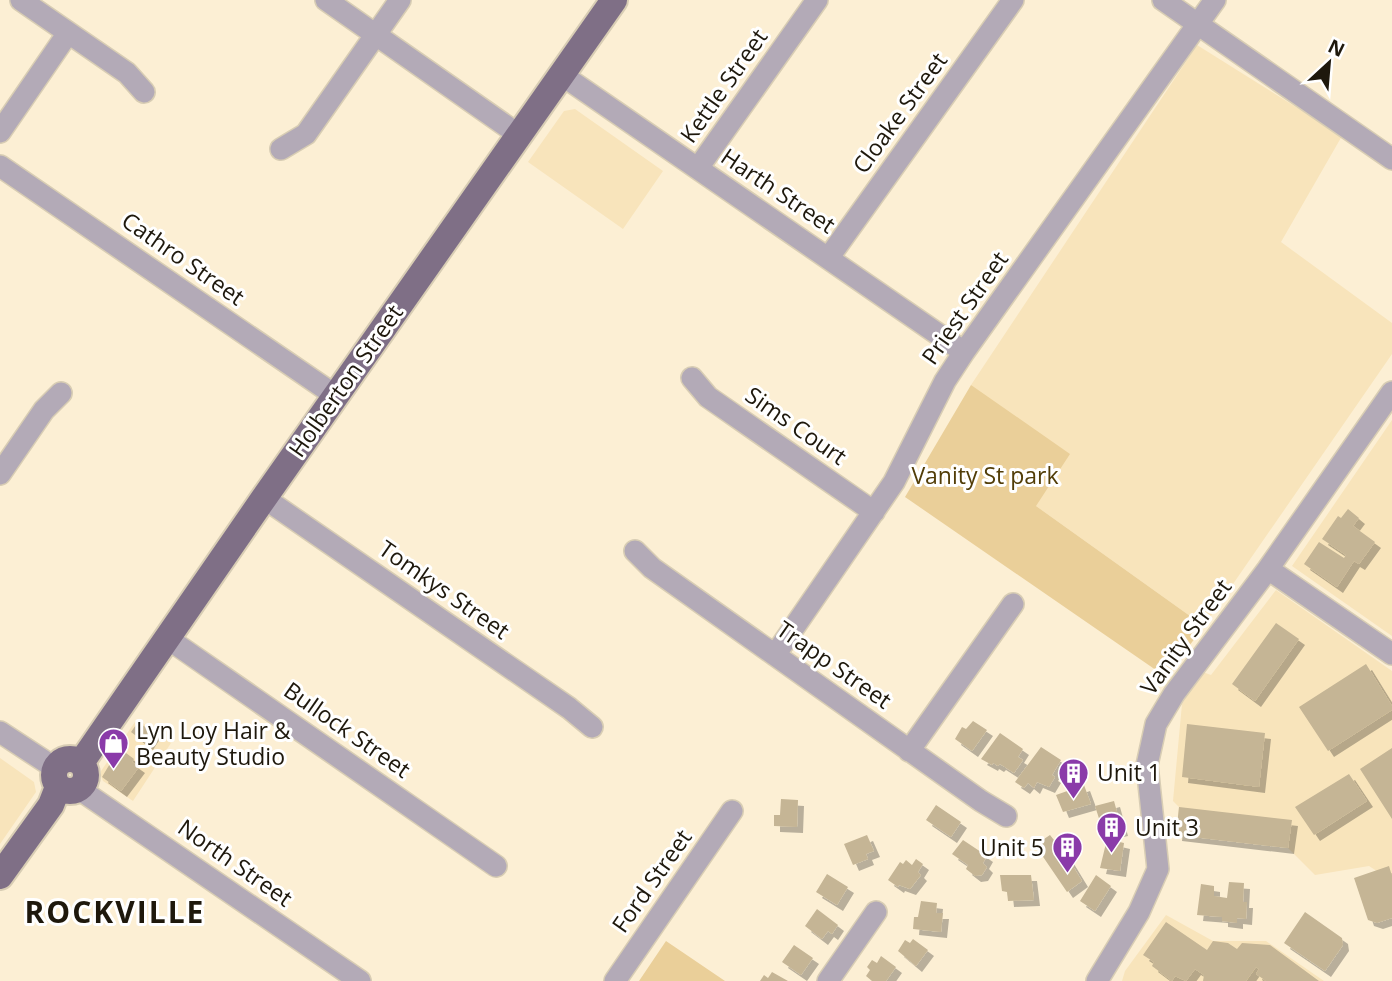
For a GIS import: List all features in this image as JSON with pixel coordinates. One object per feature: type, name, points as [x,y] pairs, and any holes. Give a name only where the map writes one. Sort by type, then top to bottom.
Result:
[{"type":"main road","name":"Holberton Street","points":[[0,876],[614,0]]},
{"type":"street","points":[[21,0],[127,73],[144,92]]},
{"type":"street","points":[[326,0],[519,135]]},
{"type":"street","points":[[281,149],[306,134],[400,0]]},
{"type":"street","name":"Kettle Street","points":[[698,168],[817,0]]},
{"type":"street","name":"Cloake Street","points":[[829,257],[1013,0]]},
{"type":"street","points":[[1163,0],[1392,159]]},
{"type":"street","name":"Priest Street","points":[[775,655],[894,482],[945,381],[964,352],[1215,0]]},
{"type":"street","points":[[0,132],[68,33]]},
{"type":"street","name":"Harth Street","points":[[562,75],[964,352]]},
{"type":"street","name":"Cathro Street","points":[[0,166],[336,396]]},
{"type":"street","name":"Sims Court","points":[[692,378],[708,397],[874,512]]},
{"type":"street","name":"Vanity Street","points":[[1097,981],[1139,912],[1158,869],[1147,765],[1156,724],[1174,694],[1268,569],[1392,392]]},
{"type":"street","points":[[0,474],[44,410],[61,393]]},
{"type":"street","name":"Tomkys Street","points":[[264,498],[592,727]]},
{"type":"street","name":"Trapp Street","points":[[635,551],[652,568],[909,751],[1006,816]]},
{"type":"street","points":[[1268,569],[1392,654]]},
{"type":"street","points":[[909,751],[1013,604]]},
{"type":"street","name":"Bullock Street","points":[[167,638],[496,866]]},
{"type":"street","name":"North Street","points":[[0,732],[69,777],[360,981]]},
{"type":"street","name":"Ford Street","points":[[615,981],[732,811]]},
{"type":"street","points":[[828,981],[876,912]]},
{"type":"shaded area","points":[[1197,45],[1342,136],[1281,242],[1392,323],[1392,354],[1204,626],[1036,506],[971,385]]},
{"type":"shaded area","points":[[575,109],[663,171],[623,229],[528,162],[564,111]]},
{"type":"shaded area","points":[[1392,420],[1392,636],[1292,566]]},
{"type":"shaded area","points":[[1276,590],[1392,671],[1392,881],[1369,866],[1315,875],[1288,848],[1176,835],[1179,807],[1173,801],[1182,704],[1200,671],[1211,675]]},
{"type":"shaded area","points":[[137,719],[171,743],[133,801],[103,781],[101,771]]},
{"type":"shaded area","points":[[0,758],[34,782],[36,792],[0,844]]},
{"type":"shaded area","points":[[1166,915],[1213,941],[1266,941],[1324,981],[1122,981],[1125,971]]},
{"type":"green space","name":"Vanity St park","points":[[971,385],[1070,454],[1036,506],[1204,626],[1166,677],[905,497]]},
{"type":"green space","points":[[666,941],[725,981],[639,981]]},
{"type":"building","points":[[1348,509],[1359,518],[1353,526],[1375,542],[1359,564],[1354,561],[1337,587],[1304,564],[1319,542],[1344,558],[1346,555],[1322,539],[1338,516],[1341,518]]},
{"type":"building","points":[[1276,623],[1299,639],[1255,701],[1232,684]]},
{"type":"building","points":[[1366,664],[1392,710],[1328,751],[1299,707]]},
{"type":"building","points":[[973,721],[987,730],[972,751],[955,739],[962,727],[966,729]]},
{"type":"building","points":[[138,722],[154,733],[147,744],[131,732]]},
{"type":"building","points":[[1187,724],[1265,733],[1259,787],[1182,777]]},
{"type":"building","points":[[1000,733],[1023,749],[1018,757],[1023,760],[1014,773],[1000,764],[992,765],[981,759]]},
{"type":"building","points":[[1041,747],[1061,760],[1052,775],[1055,777],[1049,787],[1037,782],[1034,788],[1028,783],[1024,788],[1015,782]]},
{"type":"building","points":[[1392,748],[1392,819],[1360,769]]},
{"type":"building","points":[[122,750],[134,759],[132,762],[139,767],[121,791],[102,777],[117,752]]},
{"type":"building","points":[[1349,774],[1367,801],[1314,835],[1295,807]]},
{"type":"building","name":"Unit 1","points":[[1084,785],[1091,804],[1063,812],[1056,795]]},
{"type":"building","points":[[781,799],[798,800],[797,827],[774,826],[774,815],[780,815]]},
{"type":"building","points":[[1114,801],[1122,830],[1104,834],[1095,806]]},
{"type":"building","points":[[936,805],[961,822],[951,837],[926,820]]},
{"type":"building","points":[[1179,807],[1292,820],[1288,848],[1176,835]]},
{"type":"building","points":[[867,835],[874,851],[866,854],[868,859],[853,865],[844,844]]},
{"type":"building","points":[[1050,835],[1082,881],[1067,892],[1035,845]]},
{"type":"building","name":"Unit 3","points":[[1107,839],[1124,843],[1120,871],[1100,868]]},
{"type":"building","points":[[963,840],[987,856],[983,863],[987,867],[982,875],[975,876],[966,869],[968,865],[952,854]]},
{"type":"building","points":[[916,859],[923,864],[918,872],[921,875],[910,889],[899,885],[898,887],[888,880],[900,862],[903,864],[906,860],[912,865]]},
{"type":"building","points":[[1389,866],[1392,876],[1392,918],[1377,923],[1368,920],[1354,878]]},
{"type":"building","points":[[827,874],[848,887],[837,905],[816,892]]},
{"type":"building","points":[[1000,875],[1031,875],[1034,900],[1008,901],[1007,892],[1002,891]]},
{"type":"building","points":[[1096,875],[1111,886],[1095,911],[1080,901]]},
{"type":"building","points":[[1229,882],[1244,883],[1246,919],[1237,918],[1237,923],[1222,921],[1222,917],[1197,915],[1201,884],[1214,886],[1214,896],[1227,898]]},
{"type":"building","points":[[921,901],[937,903],[936,913],[943,913],[941,932],[913,929],[914,917],[918,917]]},
{"type":"building","points":[[817,909],[838,925],[832,934],[828,931],[822,939],[805,926]]},
{"type":"building","points":[[1305,912],[1342,938],[1343,945],[1325,971],[1284,943]]},
{"type":"building","points":[[1166,922],[1207,950],[1213,941],[1228,943],[1237,949],[1242,943],[1270,945],[1319,981],[1266,981],[1256,974],[1259,969],[1256,967],[1246,981],[1203,981],[1204,975],[1195,969],[1186,981],[1175,976],[1172,981],[1152,966],[1154,962],[1143,955]]},
{"type":"building","points":[[913,939],[928,950],[916,966],[898,951],[905,940],[910,943]]},
{"type":"building","points":[[794,945],[813,958],[801,975],[782,962]]},
{"type":"building","points":[[881,956],[896,967],[886,981],[872,981],[866,976],[870,970],[867,967],[872,960],[877,963]]},
{"type":"building","points":[[772,972],[788,981],[760,981],[764,975],[768,978]]},
{"type":"place","name":"Lyn Loy Hair & Beauty Studio","points":[[113,771]]},
{"type":"place","name":"Unit 1","points":[[1074,800]]},
{"type":"place","name":"Unit 3","points":[[1112,855]]},
{"type":"place","name":"Unit 5","points":[[1067,875]]},
{"type":"district","name":"ROCKVILLE","points":[[115,913]]}]
